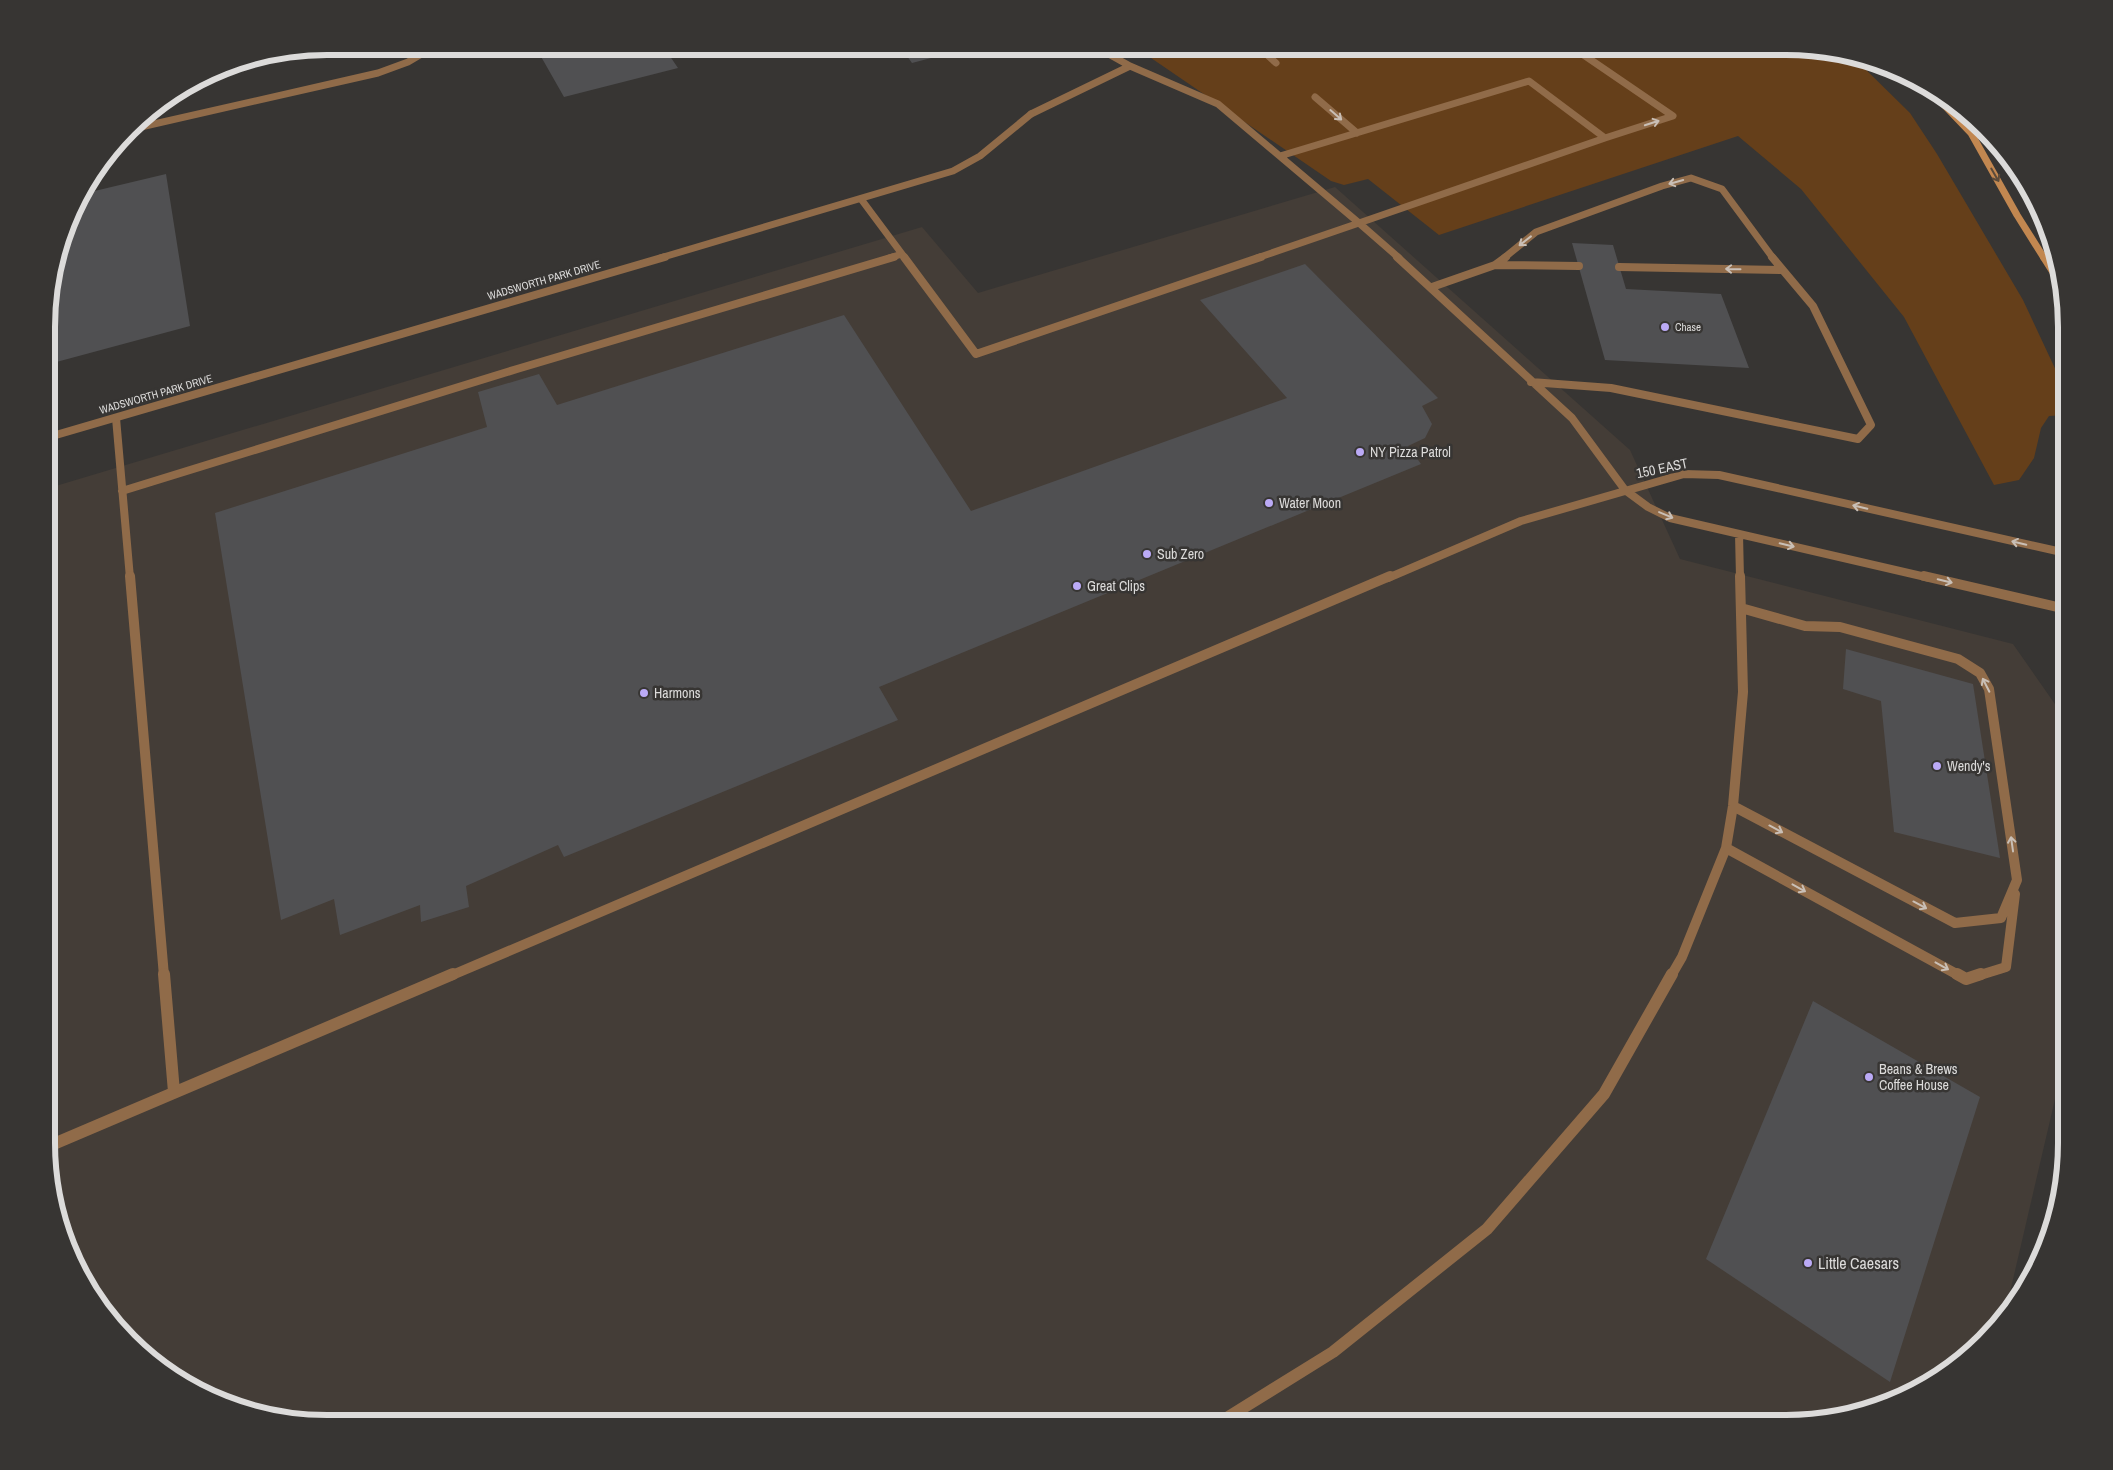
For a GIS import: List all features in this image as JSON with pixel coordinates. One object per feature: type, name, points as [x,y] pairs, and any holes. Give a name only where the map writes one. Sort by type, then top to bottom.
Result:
[{"type":"main road","points":[[1944,106],[1970,133],[2017,215],[2052,270]]},
{"type":"street","points":[[144,126],[378,73],[408,62],[420,55]]},
{"type":"street","points":[[55,1143],[1521,521],[1625,490],[1572,418],[1531,382],[1432,287],[1280,156],[1218,104],[1130,66],[1111,55]]},
{"type":"street","points":[[1267,55],[1276,63]]},
{"type":"street","points":[[861,199],[976,354],[1673,116],[1584,55]]},
{"type":"street","name":"WADSWORTH PARK DRIVE","points":[[55,435],[954,171],[980,156],[1031,114],[1130,66]]},
{"type":"street","points":[[1280,156],[1529,81],[1606,138]]},
{"type":"street","points":[[1315,97],[1358,133]]},
{"type":"street","points":[[1432,287],[1495,265],[1536,232],[1662,186],[1691,178],[1722,189],[1782,270],[1813,306],[1871,425],[1858,439],[1611,388],[1531,382]]},
{"type":"street","points":[[122,491],[902,254]]},
{"type":"street","points":[[1495,265],[1579,266]]},
{"type":"street","points":[[1619,267],[1782,270]]},
{"type":"street","points":[[116,418],[174,1092]]},
{"type":"street","name":"150 EAST","points":[[1625,490],[1684,474],[1719,475],[2058,551]]},
{"type":"street","name":"150 EAST","points":[[1625,490],[1648,507],[1670,518],[2058,607]]},
{"type":"street","points":[[1232,1415],[1333,1352],[1493,1222],[1604,1094],[1682,957],[1726,848],[1733,806],[1743,692],[1739,534]]},
{"type":"street","points":[[1726,848],[1966,979],[2006,967],[2017,880],[1990,689],[1980,673],[1958,659],[1940,654],[1840,627],[1805,626],[1741,608]]},
{"type":"street","points":[[1733,806],[1955,923],[2001,918],[2017,880]]},
{"type":"shaded area","points":[[1147,55],[1786,55],[1822,57],[1862,66],[1910,113],[1937,154],[2023,300],[2058,375],[2058,415],[2049,416],[2041,428],[2034,458],[2019,480],[1994,485],[1904,317],[1801,189],[1738,136],[1439,235],[1368,179],[1344,185],[1331,181]]},
{"type":"shaded area","points":[[1335,187],[1630,450],[1680,559],[2013,644],[2057,707],[2058,715],[2058,1086],[2008,1300],[1991,1322],[1965,1348],[1922,1379],[1873,1401],[1822,1413],[1786,1415],[327,1415],[274,1410],[240,1401],[207,1387],[161,1359],[122,1322],[91,1279],[83,1263],[69,1230],[57,1179],[55,1143],[55,486],[922,227],[978,293]]},
{"type":"building","points":[[540,55],[669,55],[678,68],[564,97]]},
{"type":"building","points":[[906,55],[942,55],[912,63]]},
{"type":"building","points":[[166,174],[190,326],[55,362],[57,291],[60,274],[69,240],[91,192]]},
{"type":"building","name":"Chase","points":[[1572,243],[1613,245],[1626,289],[1721,294],[1749,368],[1605,360]]},
{"type":"building","points":[[1305,264],[1438,398],[1422,406],[1432,424],[1425,438],[1408,446],[1421,464],[879,687],[898,720],[564,857],[558,845],[466,886],[469,907],[421,922],[420,905],[340,935],[334,899],[281,920],[215,513],[487,427],[478,392],[539,374],[557,405],[844,315],[971,511],[1287,398],[1200,300]]},
{"type":"building","name":"Wendy's","points":[[1846,649],[1973,684],[2000,858],[1894,832],[1881,701],[1843,689]]},
{"type":"building","points":[[1813,1001],[1980,1097],[1890,1382],[1706,1259]]},
{"type":"place","name":"Chase","points":[[1665,327]]},
{"type":"place","name":"NY Pizza Patrol","points":[[1360,452]]},
{"type":"place","name":"Water Moon","points":[[1269,503]]},
{"type":"place","name":"Sub Zero","points":[[1147,554]]},
{"type":"place","name":"Great Clips","points":[[1077,586]]},
{"type":"place","name":"Harmons","points":[[644,693]]},
{"type":"place","name":"Wendy's","points":[[1937,766]]},
{"type":"place","name":"Beans & Brews Coffee House","points":[[1869,1077]]},
{"type":"place","name":"Little Caesars","points":[[1808,1263]]}]
